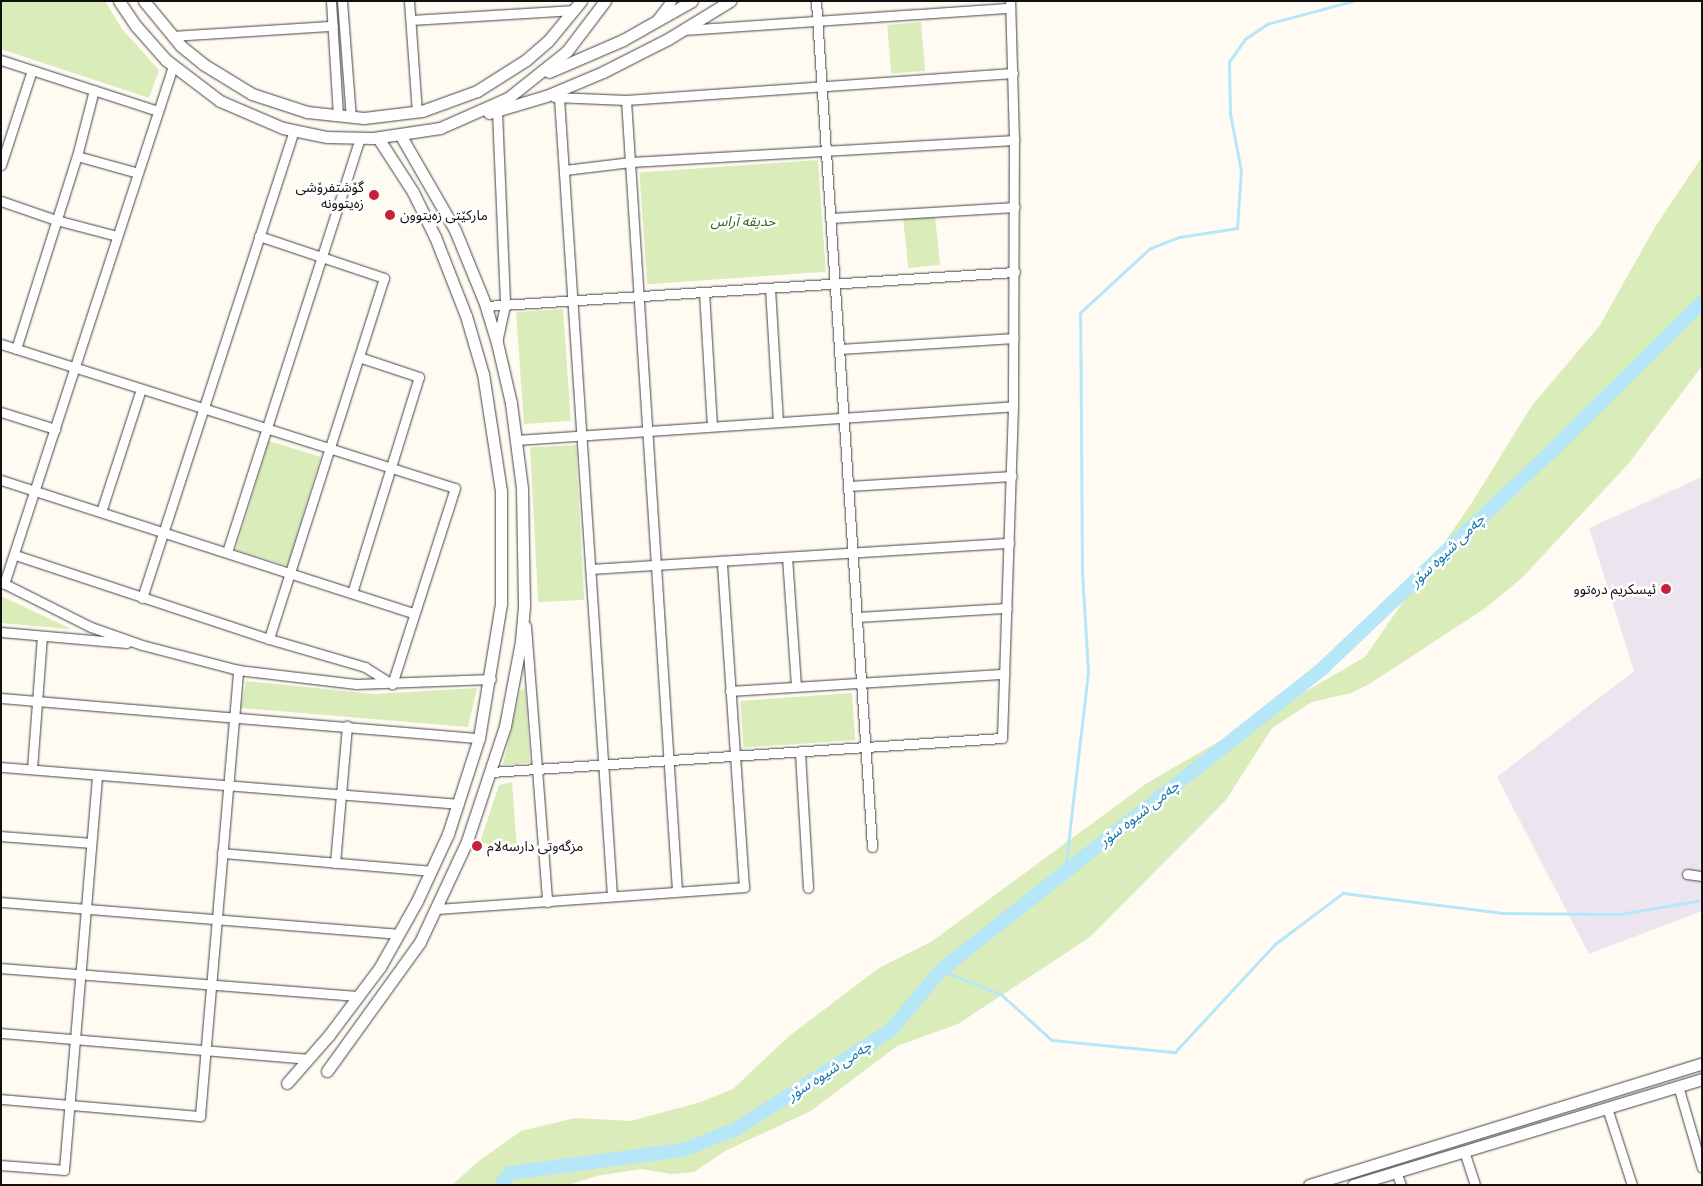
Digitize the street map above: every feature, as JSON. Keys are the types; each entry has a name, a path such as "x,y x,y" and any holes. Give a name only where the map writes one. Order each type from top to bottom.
{"street":[{"path":"119,1 150,44 173,66 227,104 294,130 360,138 401,136 440,128 472,116 508,98 540,76 651,26 692,1"},
{"path":"144,1 172,36 203,64 252,94 307,112 350,117 417,112 450,103 503,77 548,41 578,6"},
{"path":"331,1 338,116"},
{"path":"342,1 350,117"},
{"path":"410,1 417,112"},
{"path":"540,76 584,32 605,1"},
{"path":"651,26 671,1"},
{"path":"472,116 497,112 546,96 625,61 684,30 730,1"},
{"path":"816,1 854,552 872,847"},
{"path":"491,772 669,762 1002,738 1014,406 1015,207 1010,5 818,22 684,30"},
{"path":"411,20 578,6"},
{"path":"172,36 332,26"},
{"path":"1,60 158,111"},
{"path":"173,66 36,492 15,555 3,583 91,627 142,645 238,670 356,684 491,679"},
{"path":"1,165 32,70"},
{"path":"546,96 626,100 1013,74"},
{"path":"540,76 546,96"},
{"path":"16,349 77,156 94,90"},
{"path":"559,98 574,300 612,896"},
{"path":"626,100 677,891"},
{"path":"497,112 505,305 497,343"},
{"path":"142,598 165,533 294,130"},
{"path":"401,136 455,230 486,306 504,370 517,440 522,498 524,605 547,902"},
{"path":"227,552 320,257 360,138"},
{"path":"287,1083 329,1035 359,996 399,934 448,834 479,738 491,679 501,603 503,527 498,463 483,374 466,316 434,237 413,192 378,138"},
{"path":"565,170 630,162 826,153 1014,140"},
{"path":"77,156 138,173"},
{"path":"1,202 56,220 117,236"},
{"path":"831,218 1015,207"},
{"path":"259,236 384,278 270,639"},
{"path":"486,306 1015,272"},
{"path":"770,288 778,421"},
{"path":"704,292 712,425"},
{"path":"840,349 1014,338"},
{"path":"1,344 330,447 454,488 392,684 365,667 270,639 15,555"},
{"path":"352,592 419,376 359,357"},
{"path":"483,374 504,370"},
{"path":"101,512 141,389"},
{"path":"517,440 712,425 1014,406"},
{"path":"1,412 55,429"},
{"path":"849,486 1012,476"},
{"path":"1,480 414,613"},
{"path":"591,569 1009,543"},
{"path":"787,557 796,687"},
{"path":"438,909 744,887 722,561"},
{"path":"327,1071 394,982 438,909 467,841 491,772 514,683 524,605"},
{"path":"858,617 1006,608"},
{"path":"1,632 142,645"},
{"path":"32,769 42,636"},
{"path":"1,1099 200,1116 238,670"},
{"path":"730,691 1004,674"},
{"path":"1,698 479,738"},
{"path":"335,863 347,726"},
{"path":"800,753 808,888"},
{"path":"1,767 459,804"},
{"path":"1,1165 64,1170 97,775"},
{"path":"448,834 467,841"},
{"path":"1,836 91,844"},
{"path":"222,853 431,871"},
{"path":"1687,874 1702,876"},
{"path":"1,902 399,934"},
{"path":"1,968 359,996"},
{"path":"1,1033 308,1059"},
{"path":"329,1035 346,1045"},
{"path":"1309,1185 1702,1063"},
{"path":"1353,1185 1702,1079"},
{"path":"1643,1081 1647,1095"},
{"path":"1678,1086 1702,1168"},
{"path":"1607,1108 1631,1185"},
{"path":"1464,1151 1475,1185"},
{"path":"1396,1172 1401,1185"}],"shaded area":[{"path":"1702,477 1702,911 1589,954 1497,777 1634,671 1589,528"}],"green space":[{"path":"1,1 105,1 122,29 159,70 149,98 1,49"},
{"path":"921,22 925,71 891,74 887,25"},
{"path":"1702,157 1702,366 1629,463 1522,578 1484,609 1371,683 1351,693 1312,702 1272,728 1226,800 1090,937 958,1024 897,1046 811,1111 725,1151 694,1172 671,1174 641,1169 596,1176 569,1185 452,1185 480,1160 521,1131 575,1118 631,1121 701,1102 733,1089 788,1037 879,968 931,942 1147,783 1365,657 1471,504 1531,407 1600,325 1655,227"},
{"name":"حديقه آراس","path":"818,160 826,272 647,284 639,172"},
{"path":"935,216 940,265 908,268 903,219"},
{"path":"563,309 571,421 524,424 516,312"},
{"path":"269,441 321,457 287,566 236,550"},
{"path":"576,445 584,600 538,602 530,447"},
{"path":"1,596 69,628 1,623"},
{"path":"246,681 374,694 477,688 468,727 241,708"},
{"path":"525,688 530,763 503,765 520,691"},
{"path":"852,693 855,740 744,748 740,701"},
{"path":"512,782 517,849 501,851 497,846 480,842 499,785"}],"waterway":[{"path":"1065,871 1088,671 1082,574 1080,313 1149,249 1179,237 1237,228 1241,171 1230,114 1229,62 1245,39 1267,24 1353,1"},
{"name":"چەمی شیوە سۆر","path":"501,1185 510,1173 683,1150 736,1129 890,1031 941,970 1324,667 1555,448 1702,302"},
{"path":"941,970 1002,995 1052,1040 1175,1052 1275,944 1343,893 1503,913 1620,914 1702,900"}],"place":[{"name":"گۆشتفرۆشی زەیتوونە","path":"374,195"},
{"name":"مارکێتی زەیتوون","path":"390,215"},
{"name":"ئیسکریم درەتوو","path":"1666,589"},
{"name":"مزگەوتی دارسەلام","path":"477,846"}]}
